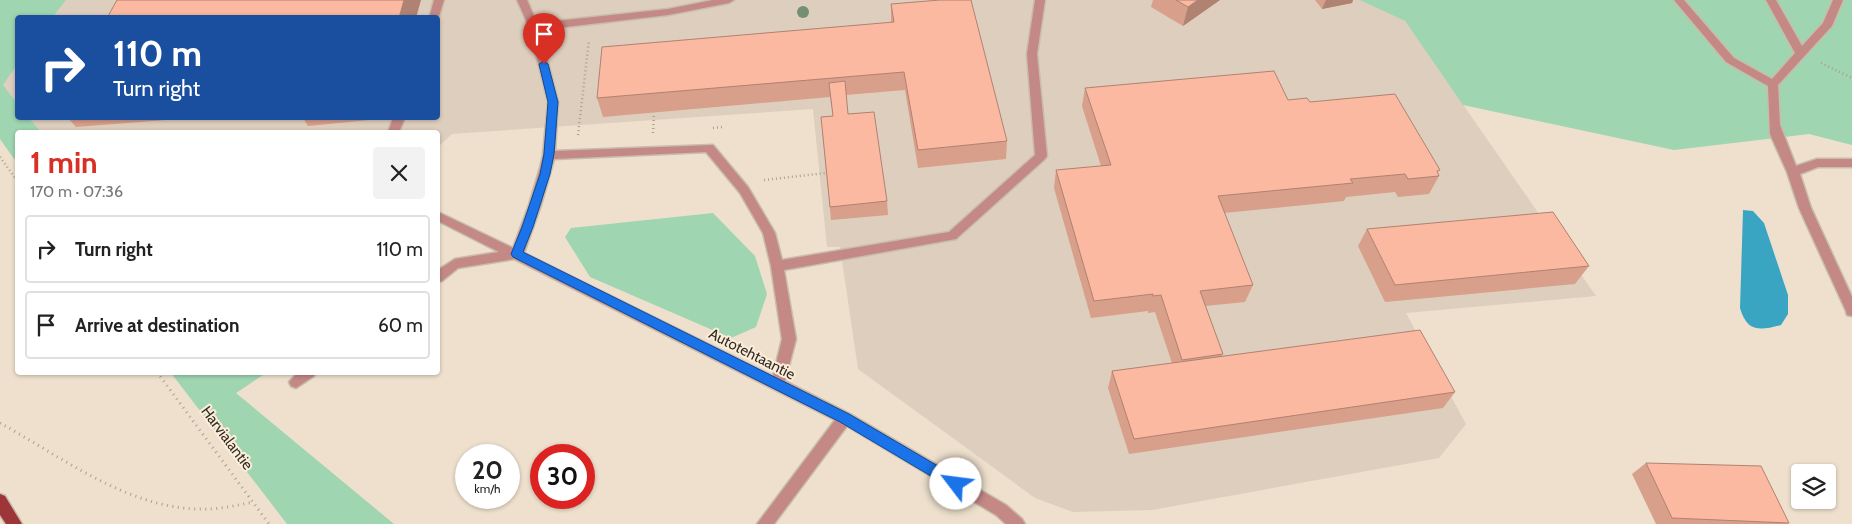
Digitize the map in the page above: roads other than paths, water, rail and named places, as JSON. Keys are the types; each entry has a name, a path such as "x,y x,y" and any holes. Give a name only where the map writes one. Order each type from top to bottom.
{"main road":[{"path":"0,501 14,524"}],"street":[{"path":"435,15 440,0"},
{"path":"440,275 455,264 517,254 545,174 549,154 553,102 534,27 522,0"},
{"path":"534,27 668,12 729,0"},
{"path":"777,266 952,236 1041,156 1032,54 1040,0"},
{"path":"1679,0 1730,60 1773,84"},
{"path":"1771,0 1801,54"},
{"path":"1838,0 1828,24 1773,84 1776,134 1793,172 1804,208 1852,311"},
{"path":"549,154 709,148 738,184 769,233 777,266 789,339 777,385"},
{"path":"1793,172 1817,162 1852,163"},
{"name":"Autotehtaantie","path":"440,217 844,418 1002,510 1017,524"},
{"path":"296,382 305,375"},
{"path":"764,524 844,418"}],"water":[{"path":"1743,210 1753,211 1764,223 1788,295 1788,314 1781,325 1760,329 1750,326 1746,322 1740,308"}]}
